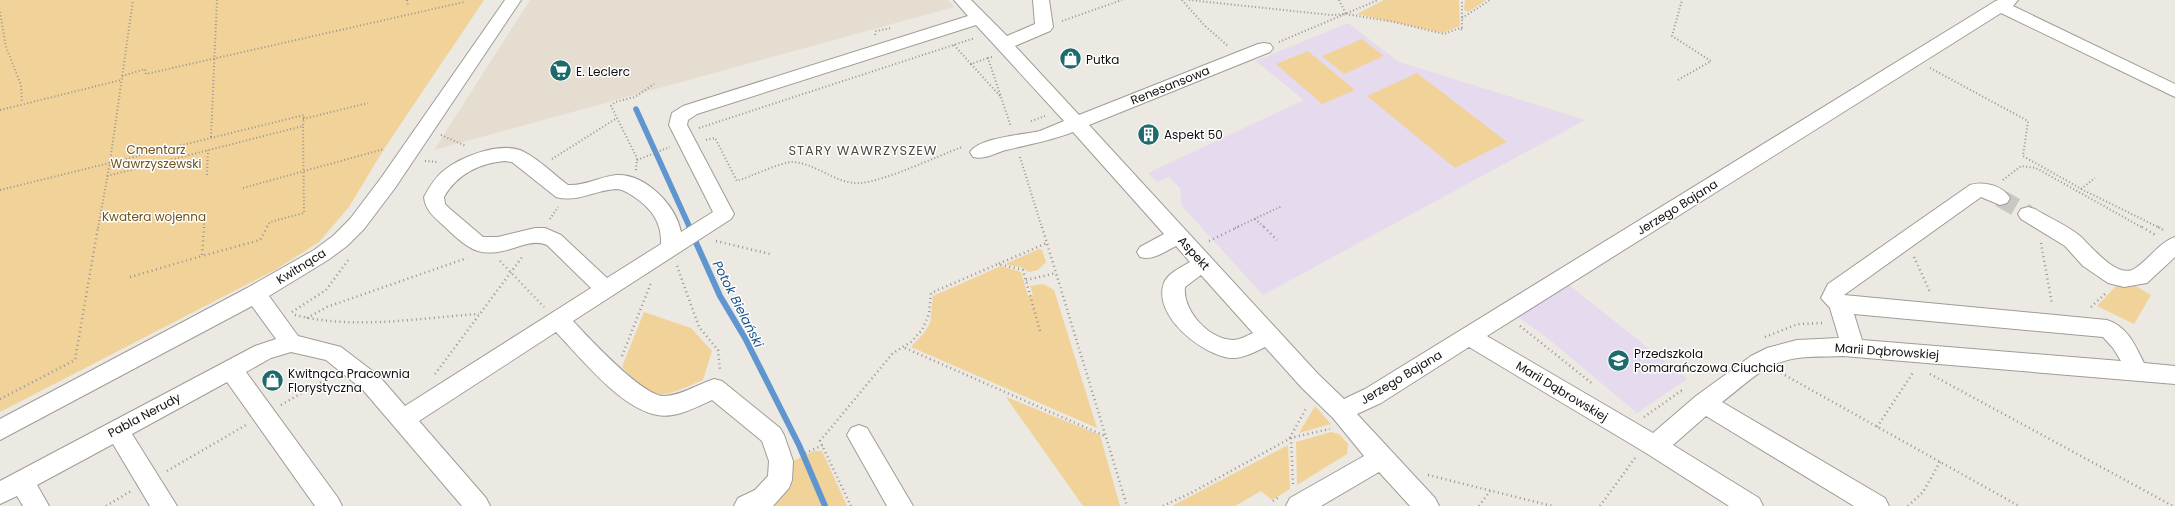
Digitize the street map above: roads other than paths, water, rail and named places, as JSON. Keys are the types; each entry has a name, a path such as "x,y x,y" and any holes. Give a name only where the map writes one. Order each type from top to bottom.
{"street":[{"name":"Kwitnąca","path":"0,430 255,294 321,255 357,224 388,183 513,0"},
{"name":"Aspekt","path":"962,0 979,18 999,50 1069,116 1310,381 1337,419 1355,430 1426,506"},
{"path":"999,50 1044,28 1041,0"},
{"path":"2005,3 2175,92"},
{"name":"Jerzego Bajana","path":"1337,419 1468,336 2005,3"},
{"path":"403,419 672,248 711,233 724,214 678,125 679,117 683,114 690,110 979,18"},
{"name":"Renesansowa","path":"974,148 1012,132 1045,136 1069,116 1264,48"},
{"path":"606,290 554,240 538,235 527,236 489,248 471,239 437,208 434,197 437,190 450,175 464,166 490,156 508,154 517,156 560,190 567,193 617,182 628,184 652,198 662,210 672,236 672,248"},
{"path":"1996,195 1986,190 1976,190 1842,285 1836,290 1832,298 1840,304 2107,329 2114,332 2137,371"},
{"path":"2028,214 2072,241 2090,262 2119,278 2133,279 2139,277 2167,238"},
{"path":"1147,252 1178,236"},
{"path":"1204,264 1188,273 1174,284 1173,297 1179,311 1200,335 1215,346 1230,349 1241,348 1268,335"},
{"path":"255,294 291,343 333,353 371,383 477,506"},
{"path":"1840,304 1853,347"},
{"path":"558,320 637,396 656,406 684,402 714,388 772,435 781,462 780,480 764,498 747,506"},
{"name":"Marii Dąbrowskiej","path":"1468,336 1651,443 1759,362 1775,354 1797,349 1853,347 2175,375"},
{"name":"Pabla Nerudy","path":"0,493 263,352 291,343"},
{"path":"231,369 329,506"},
{"path":"1704,403 1876,506"},
{"path":"117,430 164,506"},
{"path":"859,435 900,506"},
{"path":"1651,443 1750,506"},
{"path":"1299,496 1381,458"},
{"path":"22,481 36,506"}],"waterway":[{"name":"Potok Bielański","path":"636,109 690,228"},
{"name":"Potok Bielański","path":"689,227 720,296 745,338 799,445 825,506"}],"tunnel":[{"path":"2000,198 2028,214"}],"place":[{"name":"Putka","path":"1070,59"},
{"name":"E. Leclerc","path":"560,71"},
{"name":"Aspekt 50","path":"1149,134"},
{"name":"Przedszkola Pomarańczowa Ciuchcia","path":"1618,360"},
{"name":"Kwitnąca Pracownia Florystyczna","path":"272,380"}],"district":[{"name":"STARY WAWRZYSZEW","path":"863,150"}],"park label":[{"name":"Cmentarz Wawrzyszewski","path":"156,156"},
{"name":"Kwatera wojenna","path":"154,216"}]}
